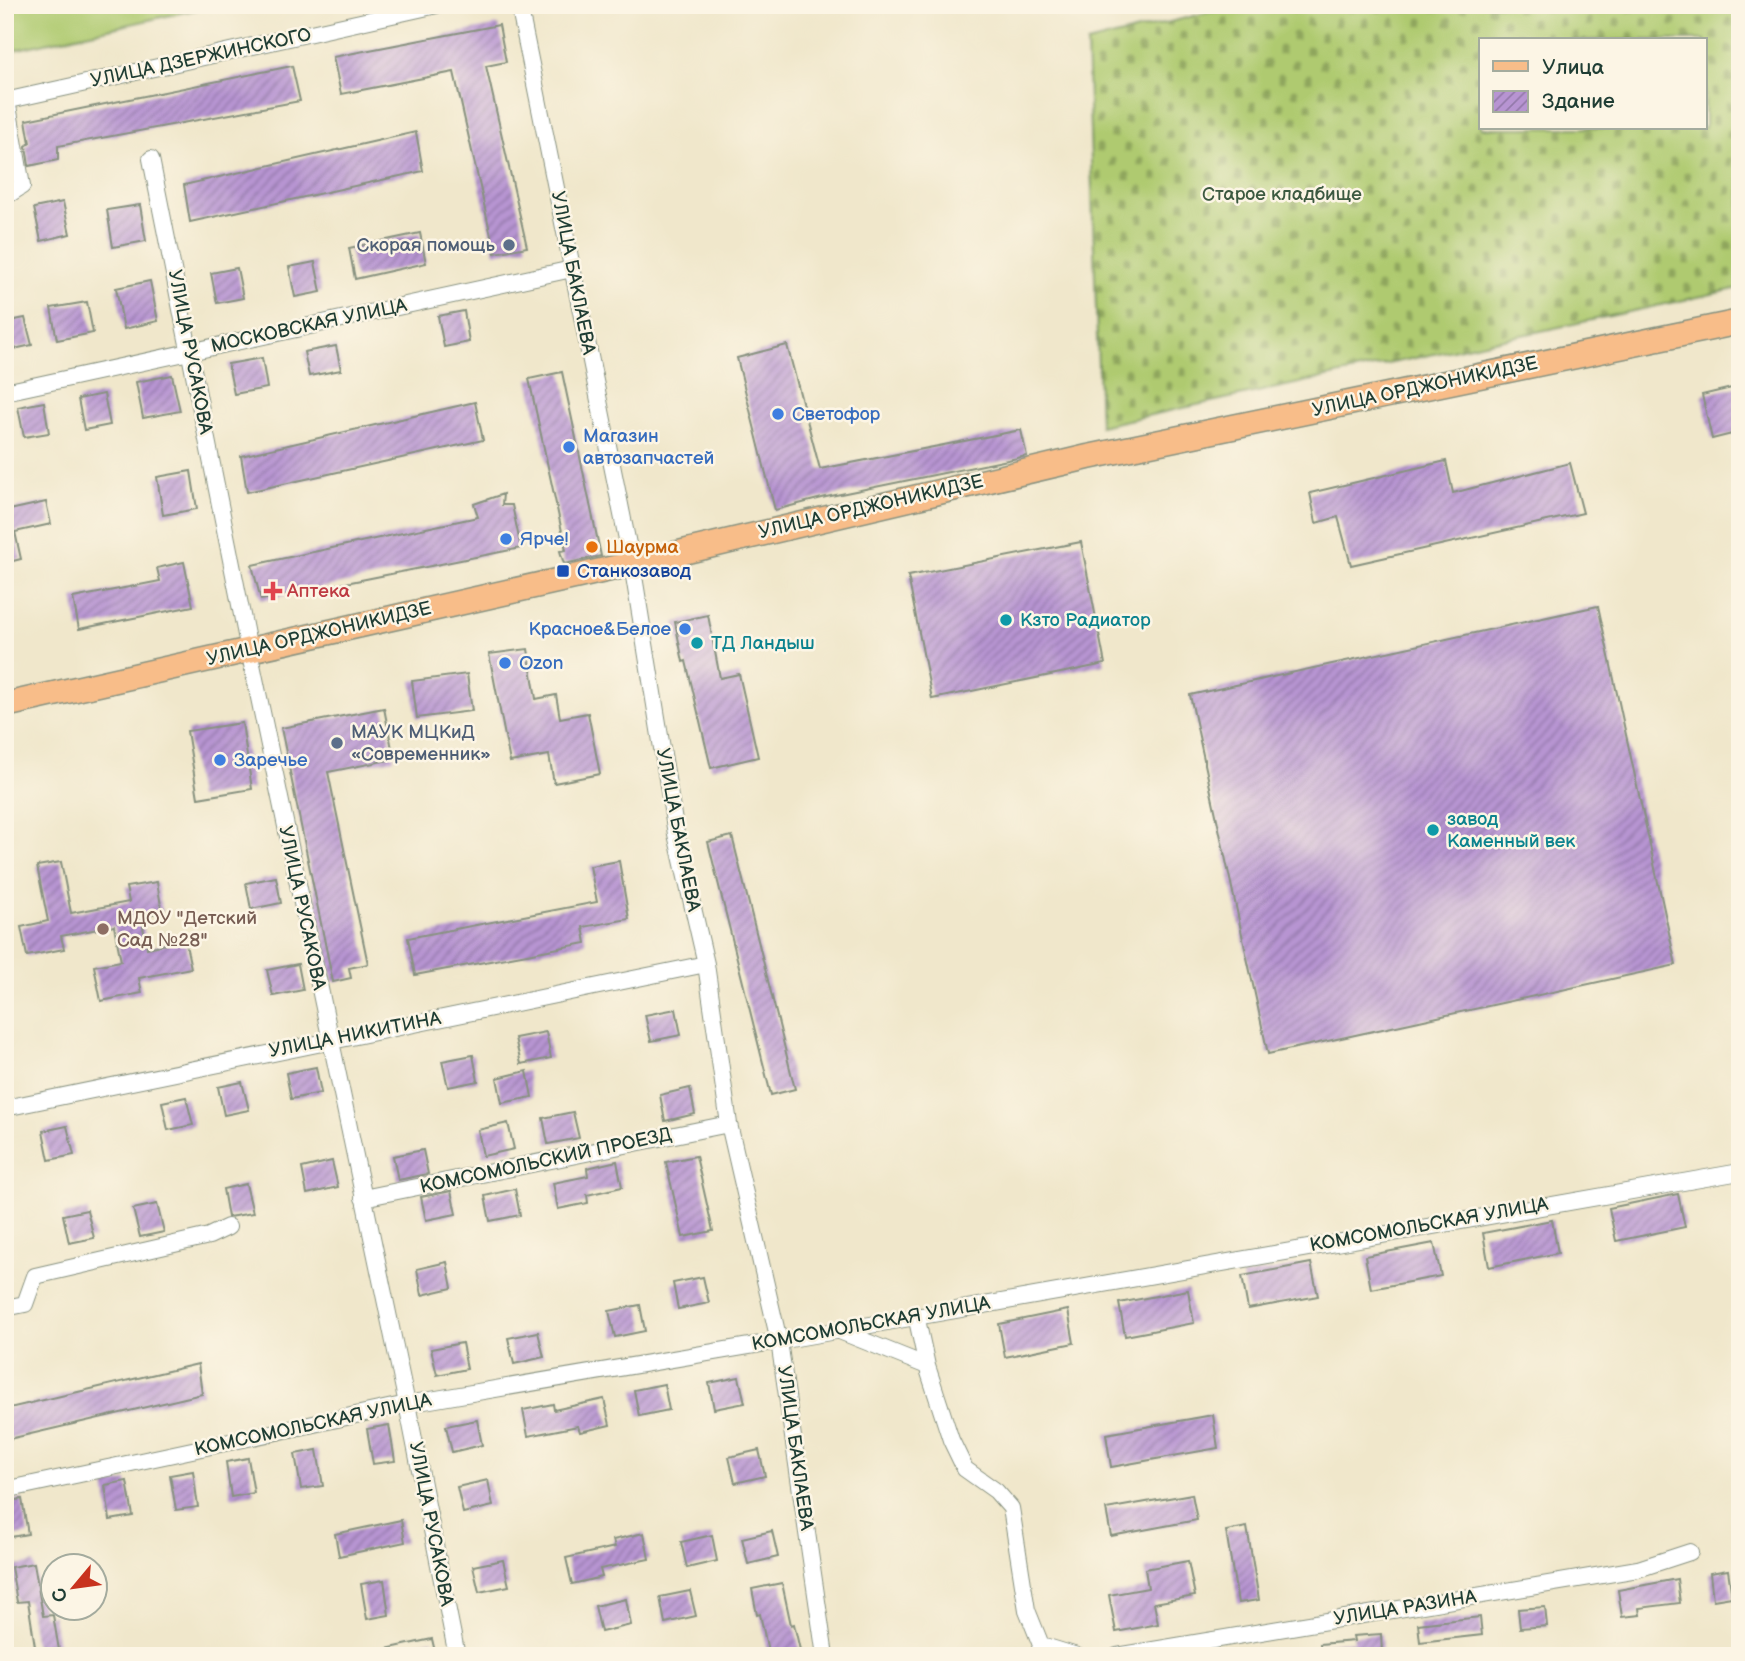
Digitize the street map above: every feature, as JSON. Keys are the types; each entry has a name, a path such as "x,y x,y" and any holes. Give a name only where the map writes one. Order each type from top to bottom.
{"main road":[{"name":"УЛИЦА ОРДЖОНИКИДЗЕ","path":"5,705 632,564 1088,457 1740,322"}],"street":[{"name":"УЛИЦА ДЗЕРЖИНСКОГО","path":"6,100 437,5"},
{"name":"УЛИЦА БАКЛАЕВА","path":"519,5 632,564 676,834 706,964 729,1124 779,1341 825,1656"},
{"path":"5,197 22,186 6,100"},
{"name":"УЛИЦА РУСАКОВА","path":"151,159 248,650 407,1404 457,1656"},
{"name":"МОСКОВСКАЯ УЛИЦА","path":"5,391 572,269"},
{"name":"УЛИЦА НИКИТИНА","path":"5,1108 706,964"},
{"name":"КОМСОМОЛЬСКИЙ ПРОЕЗД","path":"363,1198 729,1124"},
{"name":"КОМСОМОЛЬСКАЯ УЛИЦА","path":"5,1490 407,1404 1740,1172"},
{"path":"5,1308 25,1304 35,1276 209,1236 228,1227"},
{"path":"916,1315 926,1366 951,1440 965,1469 996,1491 1011,1508 1027,1609 1039,1650 1077,1656"},
{"path":"837,1330 926,1366"},
{"name":"УЛИЦА РАЗИНА","path":"1117,1656 1638,1569 1690,1552"}],"green space":[{"path":"5,5 216,5 5,52"},
{"name":"Старое кладбище","path":"1237,5 1740,5 1740,288 1100,426 1087,43"}],"building":[{"path":"499,25 506,62 486,66 527,247 495,253 454,72 341,94 333,57"},
{"path":"292,66 300,101 58,146 58,160 29,166 26,146 30,143 26,120"},
{"path":"416,132 423,171 190,222 184,185"},
{"path":"63,202 70,234 41,241 34,208"},
{"path":"140,205 146,241 113,247 107,210"},
{"path":"420,233 426,263 355,279 349,248"},
{"path":"315,262 321,292 295,297 289,267"},
{"path":"237,268 243,298 217,303 211,273"},
{"path":"150,281 158,321 124,329 116,288"},
{"path":"87,302 93,333 57,340 51,308"},
{"path":"464,311 469,342 444,347 438,316"},
{"path":"25,318 32,345 5,351 5,322"},
{"path":"787,345 820,469 1021,430 1027,456 775,510 737,358"},
{"path":"336,346 341,370 309,376 304,352"},
{"path":"262,358 267,388 234,394 228,364"},
{"path":"562,372 601,556 564,564 560,551 566,550 529,379"},
{"path":"172,375 180,411 143,418 136,382"},
{"path":"1740,386 1740,432 1712,439 1702,395"},
{"path":"104,394 110,425 84,430 78,399"},
{"path":"44,402 49,433 24,437 18,407"},
{"path":"475,402 483,440 247,492 241,456"},
{"path":"1446,461 1453,493 1570,463 1583,513 1351,565 1338,517 1316,523 1310,493"},
{"path":"191,471 197,509 163,515 157,477"},
{"path":"503,494 502,505 512,505 521,548 261,600 252,565 478,517 474,504"},
{"path":"46,502 51,524 15,532 21,559 5,563 5,511"},
{"name":"Кзто Радиатор","path":"1081,542 1105,664 932,699 908,576"},
{"path":"184,562 193,606 79,629 73,598 160,581 157,568"},
{"name":"завод Каменный век","path":"1598,606 1676,965 1268,1054 1190,695"},
{"path":"708,615 720,678 739,674 758,757 711,768 675,622"},
{"path":"528,649 536,699 556,695 560,718 588,713 600,774 554,783 549,755 510,762 489,654"},
{"path":"467,674 472,711 417,718 412,681"},
{"path":"384,708 394,759 328,772 368,964 349,968 351,978 333,982 281,728"},
{"name":"Заречье","path":"242,723 252,789 198,798 187,731"},
{"path":"732,836 795,1089 771,1095 708,842"},
{"path":"619,861 629,919 583,927 586,943 415,975 408,938 597,902 590,866"},
{"path":"61,862 71,913 129,902 126,887 157,882 162,912 141,916 147,948 185,940 191,968 139,978 142,993 101,1001 94,966 121,961 114,926 61,936 64,949 27,956 21,927 48,921 37,866"},
{"path":"276,877 281,903 251,909 246,883"},
{"path":"298,964 303,990 273,996 267,970"},
{"path":"676,1009 681,1035 651,1041 645,1015"},
{"path":"546,1032 551,1058 521,1064 515,1038"},
{"path":"473,1055 478,1081 448,1087 442,1061"},
{"path":"316,1067 321,1093 291,1099 286,1073"},
{"path":"527,1071 532,1097 502,1103 497,1078"},
{"path":"242,1082 249,1110 224,1115 218,1087"},
{"path":"690,1088 695,1114 665,1121 660,1095"},
{"path":"186,1097 193,1125 168,1130 162,1102"},
{"path":"573,1112 579,1138 548,1144 543,1118"},
{"path":"508,1123 514,1149 483,1156 478,1130"},
{"path":"67,1126 74,1155 49,1160 43,1131"},
{"path":"423,1150 428,1174 398,1180 393,1156"},
{"path":"696,1156 713,1231 683,1237 666,1162"},
{"path":"332,1161 338,1187 307,1194 302,1168"},
{"path":"617,1161 622,1187 587,1195 588,1203 558,1209 553,1183 588,1176 587,1168"},
{"path":"246,1184 253,1213 228,1217 223,1189"},
{"path":"515,1189 520,1215 490,1221 485,1196"},
{"path":"451,1191 456,1214 426,1220 421,1197"},
{"path":"1678,1194 1685,1227 1616,1241 1609,1208"},
{"path":"157,1204 164,1232 140,1237 133,1209"},
{"path":"87,1210 94,1238 69,1243 63,1215"},
{"path":"1552,1220 1558,1253 1489,1267 1483,1233"},
{"path":"1434,1243 1441,1276 1371,1289 1365,1256"},
{"path":"447,1262 452,1288 422,1295 417,1269"},
{"path":"1311,1263 1318,1296 1248,1309 1242,1276"},
{"path":"703,1277 709,1303 678,1309 673,1283"},
{"path":"1188,1290 1194,1323 1125,1336 1119,1303"},
{"path":"640,1305 645,1331 615,1337 609,1311"},
{"path":"1068,1310 1074,1343 1005,1357 999,1324"},
{"path":"538,1332 544,1357 514,1364 508,1338"},
{"path":"462,1343 467,1369 437,1375 431,1349"},
{"path":"198,1364 202,1394 5,1440 5,1409"},
{"path":"739,1377 745,1403 714,1409 709,1383"},
{"path":"664,1384 669,1410 639,1416 634,1390"},
{"path":"604,1399 610,1425 580,1432 578,1426 528,1436 523,1410 553,1404 554,1410"},
{"path":"1213,1415 1218,1448 1111,1467 1106,1434"},
{"path":"477,1420 482,1445 452,1452 446,1426"},
{"path":"389,1425 395,1461 373,1464 367,1429"},
{"path":"317,1450 323,1486 301,1489 295,1454"},
{"path":"759,1450 765,1476 735,1483 729,1457"},
{"path":"248,1458 254,1493 231,1497 226,1462"},
{"path":"193,1471 198,1507 176,1510 170,1475"},
{"path":"488,1480 493,1506 463,1513 457,1487"},
{"path":"127,1481 133,1516 110,1520 105,1485"},
{"path":"1192,1494 1197,1520 1111,1536 1106,1509"},
{"path":"22,1499 28,1534 5,1538 5,1502"},
{"path":"401,1520 405,1542 339,1556 335,1534"},
{"path":"1247,1527 1259,1600 1238,1603 1226,1531"},
{"path":"772,1531 778,1557 748,1564 742,1538"},
{"path":"644,1533 649,1559 600,1569 602,1577 572,1584 566,1558 615,1547 613,1540"},
{"path":"712,1535 717,1561 687,1568 681,1542"},
{"path":"503,1560 509,1586 479,1592 473,1566"},
{"path":"1188,1561 1195,1596 1154,1603 1158,1624 1116,1632 1109,1595 1148,1588 1145,1569"},
{"path":"34,1563 38,1587 38,1622 54,1622 59,1650 36,1653 28,1601 17,1602 11,1567"},
{"path":"1728,1570 1732,1597 1713,1600 1710,1573"},
{"path":"1677,1579 1680,1603 1639,1608 1640,1615 1622,1617 1618,1590"},
{"path":"384,1580 389,1615 367,1619 361,1584"},
{"path":"782,1583 791,1625 794,1624 800,1650 769,1656 752,1589"},
{"path":"690,1591 696,1616 665,1623 660,1597"},
{"path":"626,1599 631,1625 601,1632 595,1606"},
{"path":"1545,1607 1547,1626 1520,1628 1518,1609"},
{"path":"1480,1617 1482,1635 1420,1642 1418,1624"},
{"path":"1381,1634 1382,1653 1321,1656 1320,1644 1354,1641 1353,1636"},
{"path":"432,1639 436,1656 381,1656 381,1650"}],"place":[{"name":"Скорая помощь","path":"509,245"},
{"name":"Светофор","path":"778,414"},
{"name":"Магазин автозапчастей","path":"569,447"},
{"name":"Ярче!","path":"506,539"},
{"name":"Шаурма","path":"592,547"},
{"name":"Станкозавод","path":"563,571"},
{"name":"Аптека","path":"273,591"},
{"name":"Кзто Радиатор","path":"1006,620"},
{"name":"Красное&Белое","path":"685,629"},
{"name":"ТД Ландыш","path":"697,643"},
{"name":"Ozon","path":"505,663"},
{"name":"МАУК МЦКиД «Современник»","path":"337,743"},
{"name":"Заречье","path":"220,760"},
{"name":"завод Каменный век","path":"1433,830"},
{"name":"МДОУ \"Детский Сад №28\"","path":"103,929"}]}
